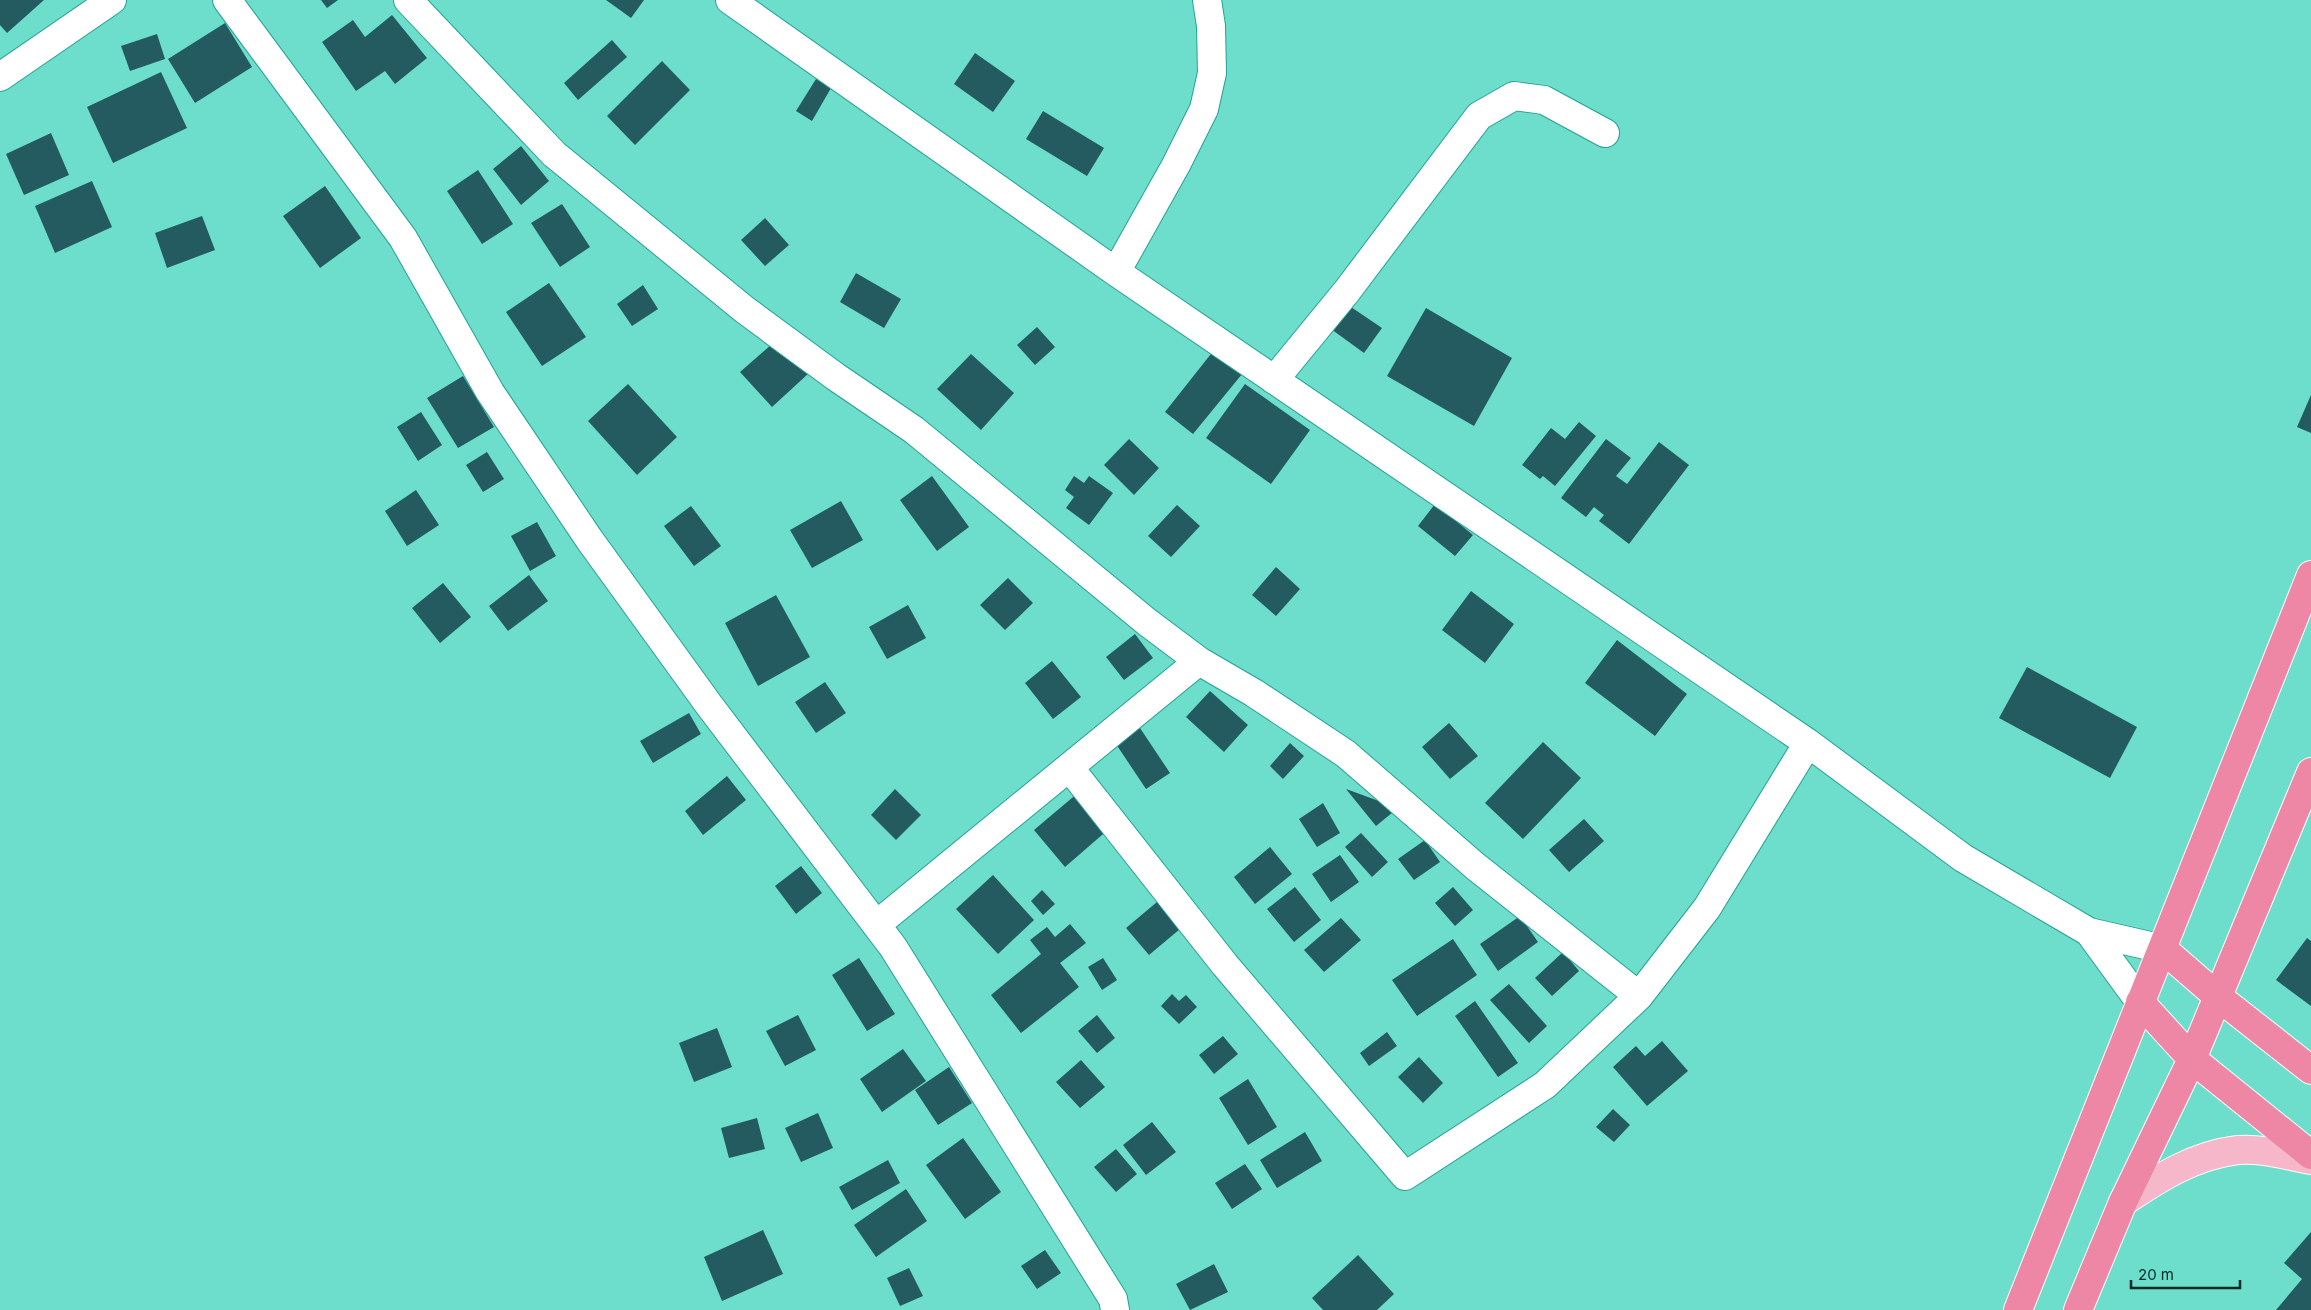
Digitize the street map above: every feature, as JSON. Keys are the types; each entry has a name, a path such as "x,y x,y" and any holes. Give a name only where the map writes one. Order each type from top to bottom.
{"highway":[{"path":"2018,1310 2311,575"},
{"path":"2078,1310 2123,1202 2192,1059 2311,772"},
{"path":"2163,949 2217,996 2311,1070"},
{"path":"2140,1002 2192,1059 2311,1155"}],"main road":[{"path":"2123,1202 2164,1175 2198,1159 2239,1150 2268,1152 2311,1160"}],"street":[{"path":"0,77 112,0"},
{"path":"227,0 403,238 490,392 589,539 709,705 893,947 1113,1298 1115,1310"},
{"path":"408,0 554,154 745,310 836,377 914,430 1147,622 1199,661 1254,692 1346,754 1475,866 1639,996"},
{"path":"730,0 1116,272 1808,743 1963,858 2089,932 2163,949"},
{"path":"1116,272 1176,165 1204,109 1212,73 1211,26 1207,0"},
{"path":"1274,380 1347,291 1479,116 1514,96 1544,100 1606,133"},
{"path":"876,924 1199,661"},
{"path":"1070,767 1225,965 1405,1176 1545,1085 1639,996 1707,908 1808,743"},
{"path":"2089,932 2140,1002"}],"building":[{"path":"0,0 44,0 7,33 0,25"},
{"path":"321,0 338,0 327,8"},
{"path":"606,0 644,0 631,18"},
{"path":"392,15 427,58 395,84 385,71 356,91 322,42 353,20 365,37"},
{"path":"225,23 252,67 195,103 168,59"},
{"path":"157,34 165,59 130,71 121,46"},
{"path":"612,40 627,57 578,100 564,83"},
{"path":"975,53 1015,81 993,112 954,84"},
{"path":"662,61 690,90 635,145 607,116"},
{"path":"161,72 187,128 113,163 87,107"},
{"path":"816,79 831,88 812,121 796,111"},
{"path":"1043,111 1104,148 1087,176 1026,139"},
{"path":"51,133 69,175 24,195 6,154"},
{"path":"521,146 549,181 521,205 493,169"},
{"path":"478,170 513,224 482,244 447,191"},
{"path":"92,181 112,227 55,253 35,206"},
{"path":"325,186 361,238 320,268 283,216"},
{"path":"562,204 590,247 560,267 531,223"},
{"path":"202,216 215,250 167,268 155,233"},
{"path":"765,218 789,245 765,266 741,240"},
{"path":"856,273 901,299 884,328 840,302"},
{"path":"549,283 586,337 542,366 506,312"},
{"path":"643,285 658,309 632,326 617,304"},
{"path":"1348,305 1382,328 1364,353 1331,329"},
{"path":"1426,308 1512,358 1474,426 1387,376"},
{"path":"1037,327 1055,347 1035,365 1017,345"},
{"path":"779,338 809,373 772,407 740,372"},
{"path":"1218,345 1247,368 1193,434 1165,412"},
{"path":"971,354 1014,393 981,430 937,389"},
{"path":"463,376 494,427 458,448 427,398"},
{"path":"628,384 677,437 637,475 588,421"},
{"path":"1245,384 1310,430 1271,484 1206,438"},
{"path":"2311,395 2311,433 2297,427"},
{"path":"421,412 442,445 418,461 397,427"},
{"path":"1579,422 1596,436 1555,486 1543,476 1540,479 1522,465 1551,428 1565,439"},
{"path":"1129,439 1159,468 1134,495 1104,465"},
{"path":"1606,439 1631,458 1616,476 1627,484 1659,442 1689,465 1629,544 1599,521 1604,515 1594,507 1586,517 1561,498"},
{"path":"487,452 504,479 483,492 466,465"},
{"path":"932,476 969,527 937,551 900,500"},
{"path":"1074,476 1084,483 1089,476 1113,493 1089,525 1066,508 1074,497 1065,490"},
{"path":"416,490 439,525 407,546 385,511"},
{"path":"841,501 863,540 812,568 790,530"},
{"path":"1435,504 1473,535 1455,556 1418,526"},
{"path":"1177,505 1200,526 1171,557 1148,536"},
{"path":"691,506 721,546 694,566 664,526"},
{"path":"537,522 556,556 530,571 511,536"},
{"path":"1276,567 1300,589 1276,616 1252,595"},
{"path":"529,575 548,601 508,631 489,606"},
{"path":"1008,578 1033,603 1005,630 980,605"},
{"path":"443,583 471,617 440,643 412,608"},
{"path":"1471,591 1514,624 1485,663 1442,630"},
{"path":"776,595 810,657 758,686 725,623"},
{"path":"908,605 926,638 887,659 869,627"},
{"path":"1135,634 1153,658 1124,680 1106,657"},
{"path":"1617,640 1687,694 1655,736 1585,683"},
{"path":"1052,661 1081,697 1053,719 1025,683"},
{"path":"2027,667 2137,727 2110,778 1999,718"},
{"path":"825,682 846,713 816,733 795,702"},
{"path":"1210,691 1248,725 1224,752 1186,717"},
{"path":"689,713 701,734 653,763 640,741"},
{"path":"1449,723 1478,756 1450,779 1422,747"},
{"path":"1140,728 1170,773 1146,789 1116,744"},
{"path":"1543,742 1581,778 1523,839 1485,803"},
{"path":"1290,743 1304,756 1283,779 1270,766"},
{"path":"727,776 746,800 703,835 685,811"},
{"path":"895,789 921,815 896,840 871,815"},
{"path":"1346,789 1398,808 1376,826"},
{"path":"1079,792 1110,828 1065,867 1034,830"},
{"path":"1323,803 1340,833 1317,847 1299,819"},
{"path":"1584,819 1604,841 1569,872 1549,850"},
{"path":"1361,833 1388,862 1372,877 1345,847"},
{"path":"1425,840 1440,862 1414,880 1398,859"},
{"path":"1270,847 1292,874 1255,904 1234,877"},
{"path":"1340,855 1359,882 1331,902 1312,874"},
{"path":"801,866 822,893 796,914 775,886"},
{"path":"993,875 1034,920 998,954 956,909"},
{"path":"1295,887 1321,920 1294,942 1267,909"},
{"path":"1453,887 1473,910 1455,926 1435,903"},
{"path":"1042,890 1055,904 1043,915 1031,901"},
{"path":"1157,902 1180,929 1149,955 1126,928"},
{"path":"1520,916 1538,942 1498,971 1480,944"},
{"path":"1341,918 1361,940 1324,972 1304,950"},
{"path":"1070,924 1086,943 1060,963 1079,987 1021,1033 991,995 1041,954 1030,940 1047,927 1055,937"},
{"path":"2307,938 2311,941 2311,1006 2276,980"},
{"path":"1453,939 1477,975 1417,1016 1392,980"},
{"path":"1563,952 1579,971 1552,996 1535,978"},
{"path":"859,958 895,1014 867,1031 832,975"},
{"path":"1103,958 1117,980 1102,990 1088,967"},
{"path":"1509,984 1547,1026 1529,1043 1490,1000"},
{"path":"1172,994 1179,1001 1186,995 1197,1007 1179,1024 1161,1006"},
{"path":"1475,1001 1518,1063 1498,1077 1455,1016"},
{"path":"798,1015 816,1050 785,1066 766,1031"},
{"path":"1097,1015 1115,1038 1097,1053 1078,1031"},
{"path":"717,1028 732,1067 694,1082 679,1043"},
{"path":"1387,1032 1397,1046 1369,1066 1360,1053"},
{"path":"1223,1036 1238,1054 1214,1074 1199,1055"},
{"path":"1662,1041 1688,1071 1647,1106 1613,1067 1636,1046 1645,1056"},
{"path":"903,1049 926,1081 882,1112 860,1079"},
{"path":"1419,1057 1443,1083 1423,1103 1398,1077"},
{"path":"1081,1060 1105,1087 1080,1108 1056,1082"},
{"path":"949,1067 972,1103 938,1125 915,1090"},
{"path":"1248,1079 1277,1127 1248,1145 1219,1098"},
{"path":"1613,1109 1630,1125 1614,1142 1596,1127"},
{"path":"818,1113 833,1148 801,1162 785,1128"},
{"path":"757,1118 765,1149 729,1158 721,1128"},
{"path":"1152,1122 1176,1152 1146,1175 1123,1145"},
{"path":"1305,1132 1322,1161 1277,1188 1260,1160"},
{"path":"963,1138 1001,1192 965,1219 926,1165"},
{"path":"1116,1149 1137,1174 1116,1192 1094,1167"},
{"path":"888,1160 900,1183 852,1210 839,1187"},
{"path":"1245,1164 1262,1189 1232,1209 1215,1183"},
{"path":"906,1189 927,1221 876,1257 854,1225"},
{"path":"763,1230 783,1274 722,1301 704,1257"},
{"path":"2311,1232 2311,1310 2276,1310 2302,1279 2284,1263"},
{"path":"1045,1250 1061,1273 1037,1289 1021,1266"},
{"path":"1358,1255 1394,1294 1377,1310 1323,1310 1312,1298"},
{"path":"1214,1264 1228,1292 1190,1310 1176,1284"},
{"path":"909,1268 923,1296 900,1306 887,1278"}]}
